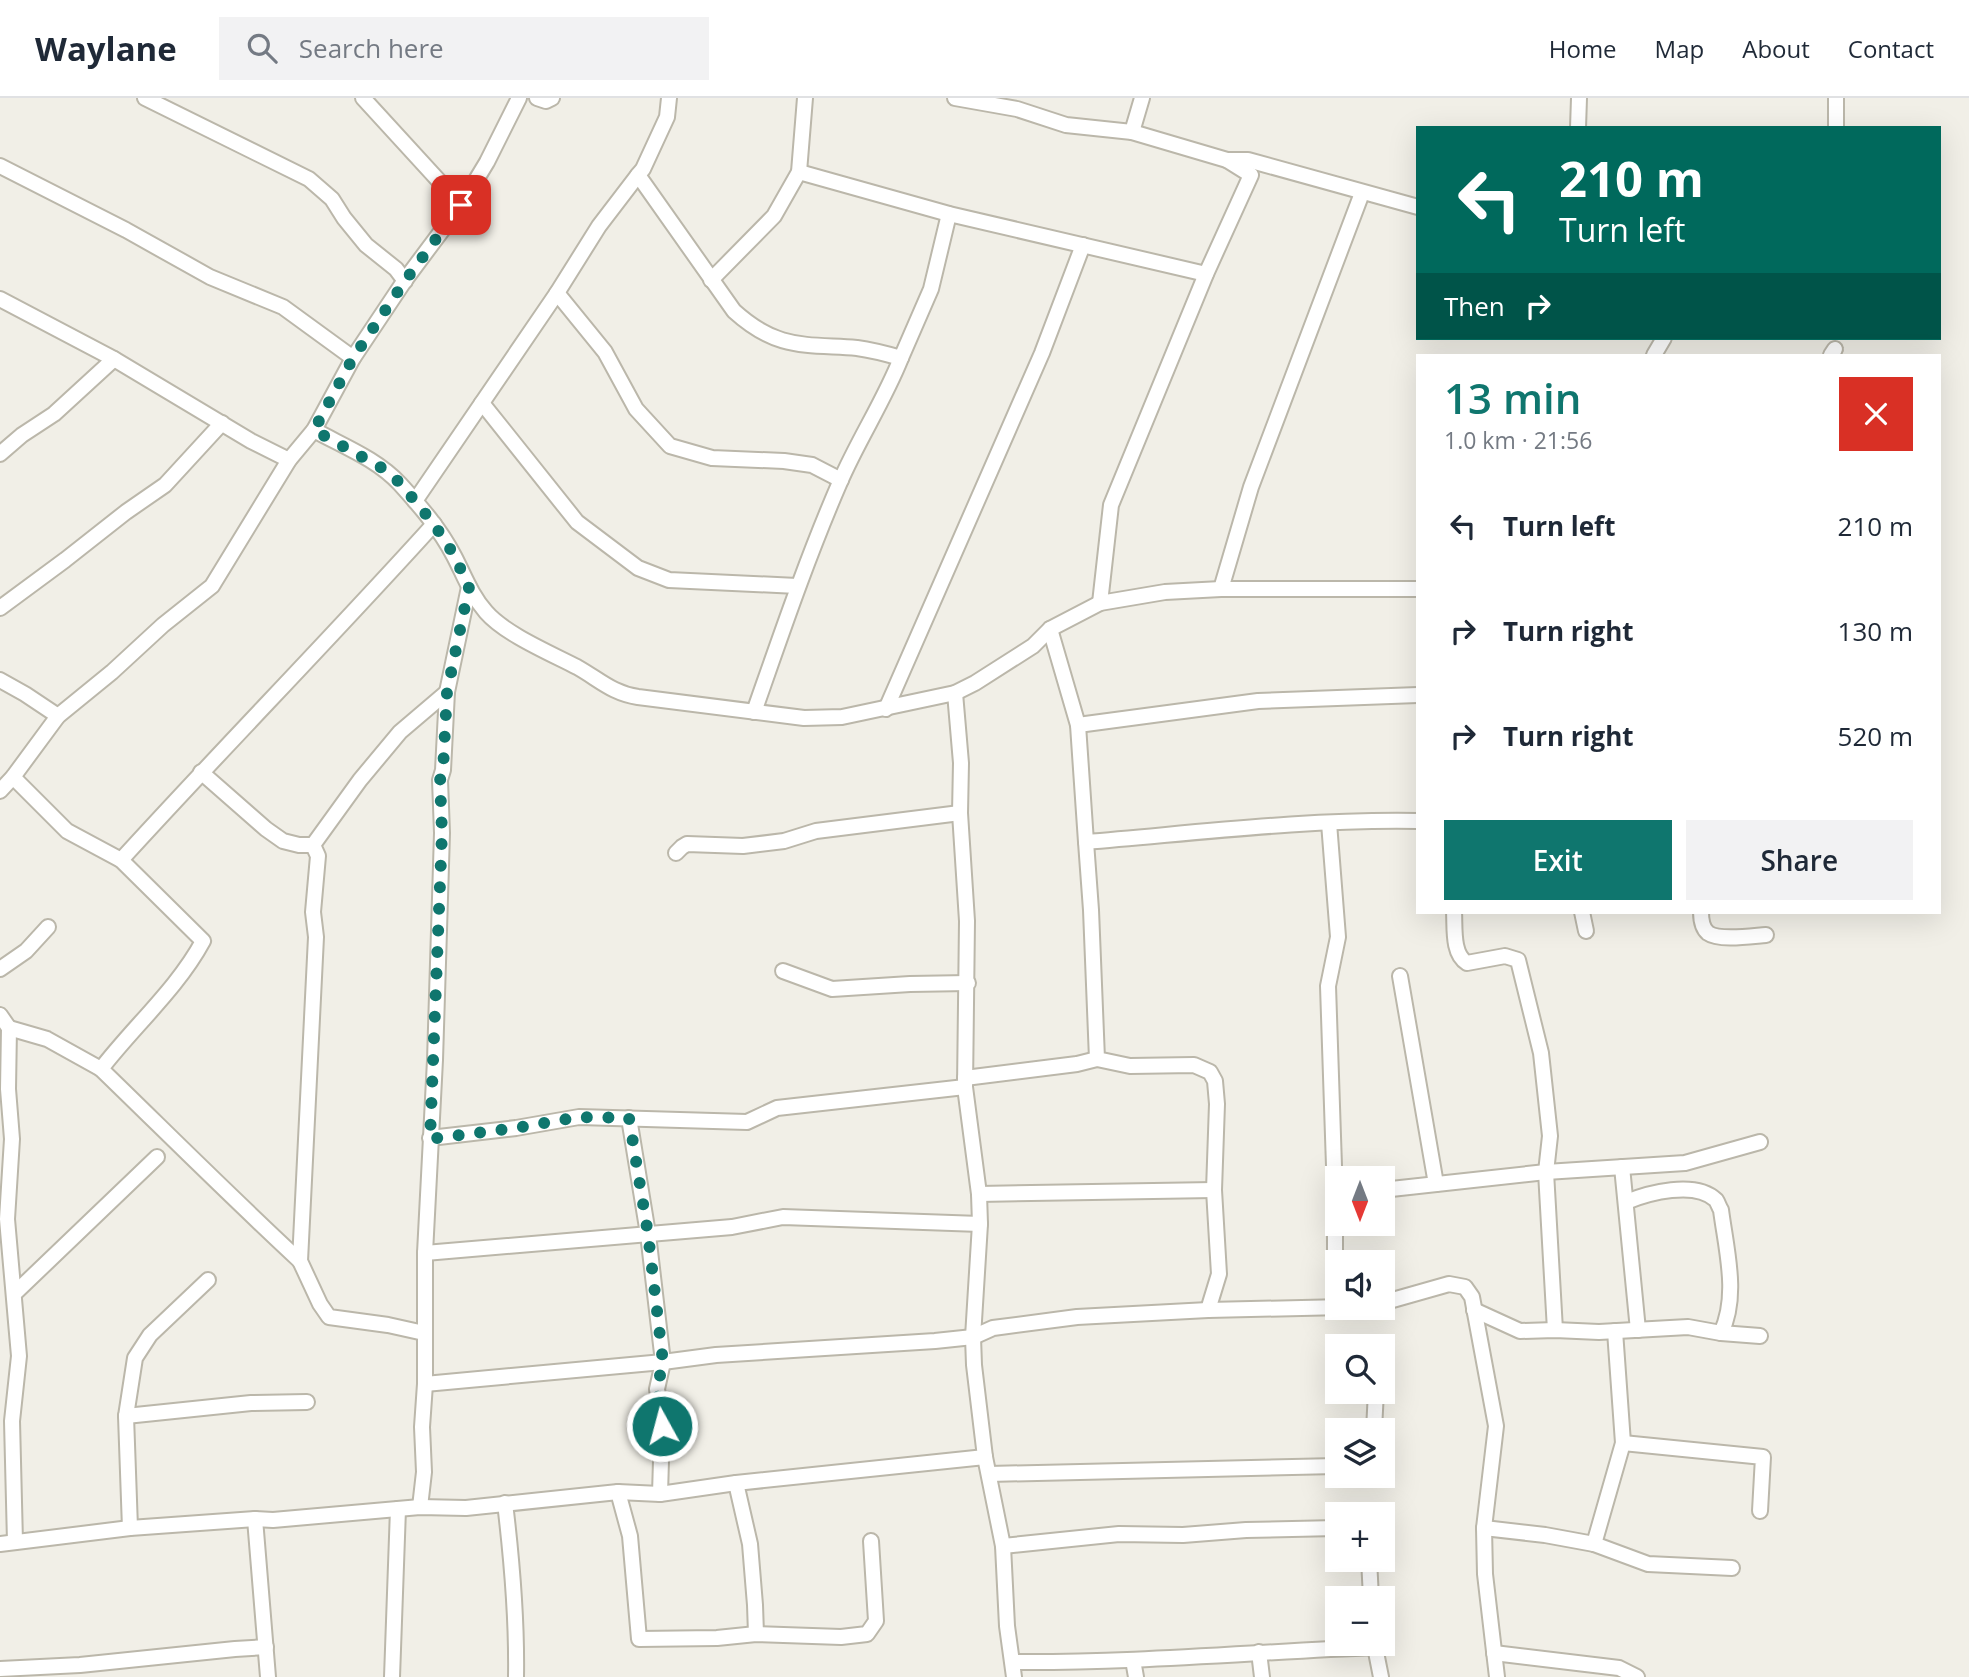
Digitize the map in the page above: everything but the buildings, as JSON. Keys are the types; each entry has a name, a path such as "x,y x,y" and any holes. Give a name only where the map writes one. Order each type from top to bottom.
{"street":[{"path":"145,98 309,179 332,199 366,245 396,269 405,281"},
{"path":"363,98 461,205"},
{"path":"0,791 58,716 212,586 289,460 314,430 353,358 461,205 520,98"},
{"path":"537,98 546,101 552,98"},
{"path":"415,501 557,293 599,226 643,169 667,117 669,98"},
{"path":"711,280 774,216 799,172 805,98"},
{"path":"955,98 1018,104 1066,125 1132,132 1227,160 1248,160 1416,206"},
{"path":"1132,132 1142,98"},
{"path":"1578,126 1579,98"},
{"path":"1836,98 1836,126"},
{"path":"1100,603 1111,505 1206,274 1251,176 1227,160"},
{"path":"0,166 126,230 210,277 283,307 353,358"},
{"path":"799,172 949,214 1206,274"},
{"path":"638,175 711,280 734,311 746,321 781,341 798,345 860,349 901,358"},
{"path":"1221,589 1251,488 1362,193"},
{"path":"754,712 797,586 841,480 891,383 931,289 949,214"},
{"path":"886,709 1042,353 1083,245"},
{"path":"557,293 605,352 636,409 670,446 712,458 812,465 841,480"},
{"path":"1,301 114,359 289,460"},
{"path":"0,454 22,435 54,414 114,359"},
{"path":"482,403 577,522 638,568 669,580 797,586"},
{"path":"0,608 165,485 222,423"},
{"path":"314,430 382,468 399,482 434,524 487,614 517,635 620,694 804,718 842,717 955,692 975,683 1033,646 1050,629 1100,603 1165,592 1221,589 1416,589"},
{"path":"121,860 434,524"},
{"path":"420,1507 424,1472 422,1427 425,1384 425,1253 442,833 440,780 443,770 447,692 469,587"},
{"path":"1050,629 1078,725 1091,910 1097,1059"},
{"path":"0,680 58,716"},
{"path":"313,845 360,780 400,732 447,692"},
{"path":"955,692 961,763 960,813 968,983 965,1082 979,1194 980,1224 973,1337 974,1365 985,1457 1003,1546 1007,1626 1013,1670 1325,1648"},
{"path":"1078,725 1258,701 1416,695"},
{"path":"201,772 282,841 313,845"},
{"path":"13,777 67,831 121,860 203,941 177,981 101,1069"},
{"path":"677,853 687,844 743,846 784,841 816,831 960,813"},
{"path":"1086,842 1370,820 1416,821"},
{"path":"1329,824 1338,937 1328,986 1335,1166"},
{"path":"300,1261 316,937 313,912 318,856 313,845"},
{"path":"1454,914 1460,958 1467,963 1506,956 1518,960 1541,1053 1550,1136 1546,1172 1555,1330"},
{"path":"1582,914 1586,931"},
{"path":"1701,914 1707,932 1715,936 1766,935"},
{"path":"0,969 26,951 48,927"},
{"path":"783,971 832,989 968,983"},
{"path":"1400,976 1436,1184"},
{"path":"0,1015 9,1028 8,1089 12,1139 7,1219 19,1356 12,1421 7,1543 130,1528 273,1520 420,1507 466,1508 618,1492 660,1494 736,1483 985,1457"},
{"path":"9,1028 47,1039 101,1069 300,1261 329,1317 424,1333"},
{"path":"430,1139 579,1117 747,1122 777,1108 965,1082 1097,1059 1130,1066 1194,1065 1210,1072 1215,1081 1217,1104 1214,1190 1219,1274 1208,1310"},
{"path":"629,1118 648,1234 663,1362 657,1389 662,1426 660,1494"},
{"path":"1395,1189 1546,1172 1685,1163 1760,1142"},
{"path":"14,1294 157,1157"},
{"path":"1622,1167 1638,1330"},
{"path":"1626,1202 1676,1189 1699,1191 1716,1200 1721,1210 1731,1293 1721,1333"},
{"path":"979,1194 1214,1190"},
{"path":"425,1253 732,1227 783,1217 980,1224"},
{"path":"130,1528 126,1416 135,1358 150,1335 208,1280"},
{"path":"1395,1299 1449,1284 1465,1287 1472,1297 1496,1426 1484,1528 1485,1574 1497,1677"},
{"path":"425,1384 716,1355 973,1337 993,1328 1077,1317 1208,1310 1325,1308"},
{"path":"1474,1310 1520,1331 1615,1331 1688,1327 1760,1336"},
{"path":"1594,1544 1623,1443 1615,1331"},
{"path":"126,1416 251,1403 307,1402"},
{"path":"1623,1443 1763,1457 1760,1511"},
{"path":"989,1474 1325,1466"},
{"path":"736,1483 750,1544 756,1634"},
{"path":"618,1492 630,1536 639,1639 717,1638 756,1634 841,1637 867,1634 876,1621 871,1541"},
{"path":"505,1503 513,1573 516,1677"},
{"path":"392,1677 398,1509"},
{"path":"255,1519 268,1677"},
{"path":"1003,1546 1119,1534 1183,1535 1325,1528"},
{"path":"1484,1528 1594,1544 1648,1564 1732,1568"},
{"path":"0,1669 80,1665 267,1647"},
{"path":"1259,1652 1262,1677"},
{"path":"1494,1653 1619,1668 1637,1677"},
{"path":"1377,1656 1381,1677"},
{"path":"1133,1660 1136,1677"}],"route":[{"path":"461,205 353,358 314,430 382,468 399,482 434,524 454,555 469,587 447,692 443,770 440,780 442,833 430,1139 579,1117 629,1118 648,1234 663,1362 657,1389 662,1426"}]}
